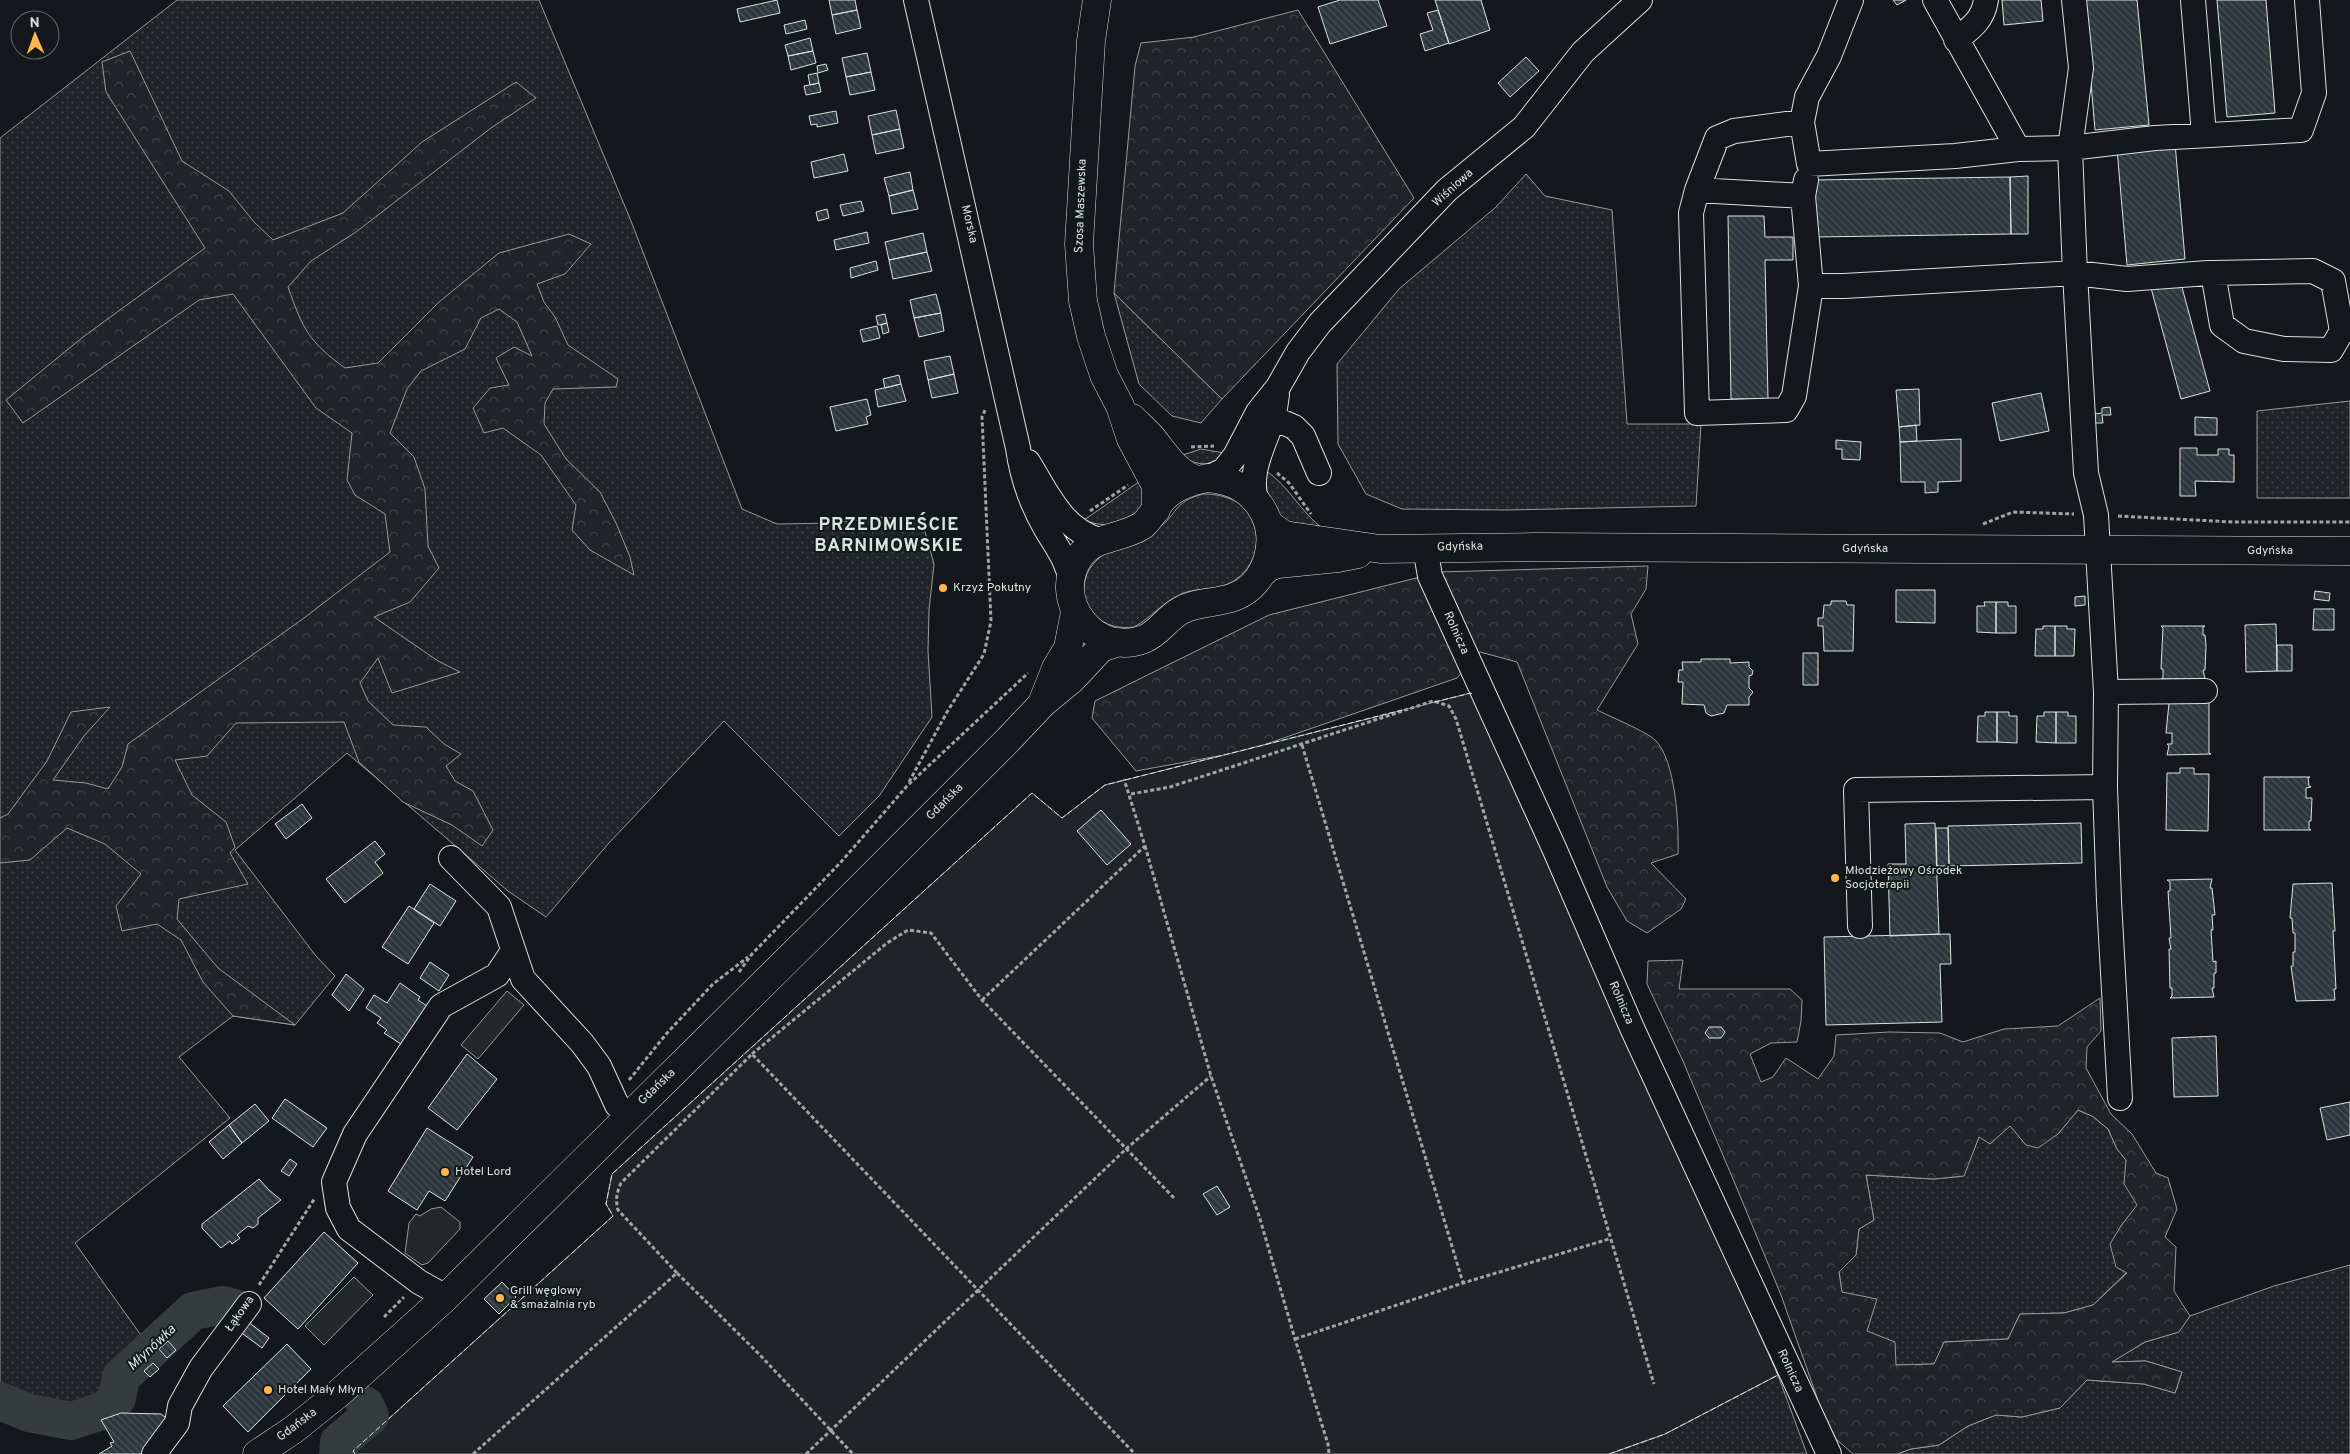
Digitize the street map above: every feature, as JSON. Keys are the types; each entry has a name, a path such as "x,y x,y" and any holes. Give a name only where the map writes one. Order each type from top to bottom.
{"main road":[{"name":"Szosa Maszewska","path":"1097,0 1091,41 1083,148 1078,244 1079,271 1085,317 1104,375 1120,406 1151,436 1159,465 1156,510"},
{"name":"Szosa Maszewska","path":"1159,465 1202,479"},
{"path":"1202,479 1233,483 1256,499 1270,525 1269,553 1260,574 1242,593 1224,600 1193,605 1172,616 1153,635 1136,642 1119,642 1102,638 1085,627 1075,612 1070,592 1071,582 1079,557 1085,550 1100,540 1134,530 1144,524 1169,494 1185,484 1202,479"},
{"name":"Gdyńska","path":"1270,525 1284,535 1380,549 2350,551"},
{"name":"Gdyńska","path":"1260,574 1278,564 1338,558 1380,549"},
{"name":"Gdańska","path":"1042,703 1056,668 1071,641 1075,612"},
{"name":"Gdańska","path":"266,1452 354,1380 446,1297 628,1115 844,904 1008,740 1042,703 1072,679 1101,648 1119,642"}],"street":[{"name":"Morska","path":"916,0 1018,448 1024,484 1046,530 1066,562 1071,582"},
{"name":"Wiśniowa","path":"1202,479 1248,457 1278,387 1298,352 1320,323 1447,190 1524,127 1583,52 1640,0"},
{"path":"1802,122 1734,131 1717,138 1697,190 1691,213 1697,412 1786,410 1794,396 1811,286 1803,196 1809,164 1802,122 1807,97 1829,56 1851,0"},
{"path":"1934,0 2018,149"},
{"path":"1956,40 1978,22 1985,10 1986,0"},
{"path":"2074,0 2081,68 2070,148 2075,273 2086,473 2096,515 2106,692 2105,787 2108,901 2120,1098"},
{"path":"2193,0 2204,135"},
{"path":"1809,164 1955,156 2018,149 2070,148 2155,138 2301,130 2314,93 2307,0"},
{"path":"1697,190 1803,196"},
{"path":"1811,286 1844,286 2075,273 2127,279 2213,273 2314,271 2333,281 2342,331 2332,350 2284,349 2244,341 2222,325 2213,273"},
{"path":"1266,415 1294,427 1303,436 1319,472"},
{"name":"Morska","path":"1018,448 1054,504 1071,524 1086,536 1100,540"},
{"name":"Wiśniowa","path":"1248,457 1254,479 1253,490 1256,499"},
{"name":"Rolnicza","path":"1425,548 1430,576 1554,848 1648,1064 1829,1454"},
{"path":"2106,692 2205,691"},
{"path":"1860,926 1856,790 2105,787"},
{"path":"452,858 499,907 523,979 588,1051 599,1066 617,1105 628,1115"},
{"path":"446,1297 419,1282 349,1230 338,1208 334,1182 355,1134 441,1006 497,975 513,951"},
{"name":"Łąkowa","path":"154,1454 177,1423 180,1406 201,1368 249,1304"}],"path":[{"path":"907,786 947,712 984,654 991,621 982,416 986,407"},
{"path":"1071,524 1185,449 1204,445 1224,447 1248,457 1289,483 1315,517"},
{"path":"752,954 842,862 907,786 1035,666"},
{"path":"1131,794 1170,787 1432,701 1449,706 1456,719 1654,1384"},
{"path":"1302,745 1463,1283"},
{"path":"1124,779 1131,794 1211,1076 1260,1219 1328,1444 1329,1454"},
{"path":"982,1000 1145,846"},
{"path":"853,1454 760,1356 676,1273 618,1210 616,1202 617,1192 621,1183 752,1054 887,943 908,930 931,933 982,1000 1175,1199"},
{"path":"752,1054 1135,1454"},
{"path":"806,1454 1126,1149 1211,1076"},
{"name":"Łąkowa","path":"249,1304 292,1230 327,1181 334,1182"},
{"path":"1295,1339 1463,1283 1609,1238"},
{"path":"473,1454 676,1273"}],"green space":[{"path":"177,0 539,0 631,221 742,509 777,524 835,523 883,517 922,521 934,564 929,610 928,651 932,717 879,796 839,836 724,721 608,844 546,917 508,891 347,753 235,850 316,956 335,976 295,1025 233,1016 179,1057 230,1118 75,1243 143,1338 109,1373 105,1393 70,1408 0,1386 0,138"},
{"path":"1298,10 1414,198 1222,399 1114,293 1135,66 1141,43 1194,37"},
{"path":"130,51 182,161 229,191 254,222 273,240 343,213 422,142 516,82 536,98 491,128 356,232 311,261 288,287 298,314 308,333 323,350 345,368 378,363 439,302 499,253 569,234 591,244 565,274 537,284 544,302 555,317 568,345 618,379 616,387 553,389 545,403 544,424 566,459 600,492 616,523 630,557 634,575 590,550 572,530 576,505 541,455 503,428 484,433 473,408 490,388 509,385 496,358 514,347 532,356 517,322 499,309 481,318 465,349 421,371 407,389 390,433 414,457 425,489 428,546 439,568 410,602 374,617 438,661 460,672 392,693 378,658 360,683 368,701 393,725 426,727 444,744 461,754 446,766 455,781 473,791 493,830 482,846 452,825 403,802 359,762 344,722 236,723 207,756 175,760 192,795 226,822 235,847 230,853 248,884 179,899 177,919 218,968 295,1025 233,1016 203,982 181,940 157,924 122,931 116,906 141,874 105,844 67,828 30,860 0,863 0,818 8,814 47,761 71,712 110,707 84,736 53,780 86,783 108,789 122,767 128,744 304,618 390,552 385,514 355,495 347,480 352,433 316,408 233,294 199,300 23,423 6,400 83,337 205,248 106,92 102,62"},
{"path":"1526,174 1545,196 1612,210 1627,424 1701,424 1696,506 1507,510 1402,509 1366,494 1338,444 1337,364 1399,289 1496,207"},
{"path":"1114,293 1222,399 1201,423 1172,416 1139,384"},
{"path":"2350,401 2350,498 2257,498 2257,411"},
{"path":"1201,449 1230,454 1205,464 1200,464 1180,456"},
{"path":"1265,470 1281,483 1307,514 1322,528 1292,529 1271,503 1265,480"},
{"path":"1146,477 1147,498 1138,514 1130,519 1112,524 1092,523 1084,520"},
{"path":"1203,494 1217,495 1236,502 1242,506 1251,518 1255,528 1256,549 1248,568 1241,576 1222,586 1191,591 1175,597 1134,627 1123,628 1113,626 1099,619 1090,609 1084,595 1087,574 1093,564 1112,550 1158,528 1180,505 1193,497"},
{"path":"1648,566 1646,589 1631,614 1638,644 1597,710 1655,740 1668,762 1672,777 1677,811 1678,854 1651,863 1686,899 1681,909 1647,933 1627,921 1607,887 1517,662 1480,652 1457,678 1246,751 1136,771 1092,718 1095,701 1269,615 1440,572"},
{"path":"1471,693 1778,1375 1665,1434 1609,1454 355,1454 353,1451 613,1216 606,1204 612,1174 1032,793 1062,818 1105,785"},
{"path":"1683,960 1679,989 1790,989 1802,1000 1797,1042 1771,1043 1750,1054 1761,1082 1773,1077 1786,1058 1818,1079 1834,1056 1836,1035 1889,1032 1940,1033 1963,1042 2004,1029 2058,1026 2100,998 2101,1031 2087,1047 2086,1068 2111,1114 2132,1134 2156,1173 2168,1178 2177,1209 2165,1237 2176,1247 2174,1291 2190,1316 2179,1332 2145,1342 2112,1362 2146,1361 2182,1372 2175,1393 2144,1384 2087,1380 2060,1408 2022,1417 1996,1415 1968,1426 1939,1445 1911,1449 1897,1454 1853,1454 1836,1439 1819,1403 1781,1295 1682,1059 1647,984 1648,961","holes":["2078,1110 2092,1116 2108,1129 2117,1149 2126,1160 2124,1184 2137,1205 2110,1244 2116,1267 2127,1273 2093,1305 2064,1313 2020,1314 2008,1339 1944,1342 1934,1364 1896,1365 1895,1342 1867,1331 1877,1299 1842,1292 1839,1272 1856,1255 1859,1229 1874,1220 1866,1175 1934,1179 1964,1176 1979,1137 1990,1144 2010,1126 2026,1145 2038,1148 2058,1134"]},
{"path":"2078,1110 2092,1116 2108,1129 2117,1149 2126,1160 2125,1184 2138,1205 2121,1226 2111,1244 2127,1272 2093,1305 2064,1313 2020,1314 2008,1339 1944,1342 1935,1364 1896,1365 1867,1331 1842,1293 1839,1272 1856,1255 1859,1229 1874,1220 1866,1175 1934,1179 1963,1176 1979,1137 2010,1125 2026,1145 2058,1134"},
{"path":"2350,1265 2350,1454 1897,1454 1911,1449 1939,1445 1968,1426 1996,1415 2022,1417 2060,1408 2087,1380 2144,1384 2175,1393 2182,1372 2146,1361 2111,1362 2145,1342 2178,1332 2190,1316 2274,1286"},
{"path":"1778,1375 1807,1454 1609,1454 1665,1434"}],"shaded area":[{"path":"507,991 524,1005 478,1059 461,1045"},
{"path":"441,1207 460,1222 460,1229 428,1263 422,1265 405,1253 409,1223 416,1214 420,1216 431,1209"},
{"path":"354,1277 373,1295 324,1345 305,1326"}],"building":[{"path":"777,0 780,13 740,22 737,9"},
{"path":"829,0 855,0 857,10 832,15"},
{"path":"1340,0 1378,0 1387,26 1330,44 1318,7"},
{"path":"1435,0 1481,0 1490,30 1449,44"},
{"path":"1893,0 1906,0 1897,5"},
{"path":"2002,0 2041,0 2043,21 2004,25"},
{"path":"2084,0 2137,0 2149,125 2095,130"},
{"path":"2217,0 2266,0 2275,113 2227,117"},
{"path":"857,10 861,28 836,34 832,15"},
{"path":"1438,10 1449,43 1425,51 1420,34 1433,30 1427,13"},
{"path":"805,20 807,29 786,34 784,25"},
{"path":"810,38 813,51 788,56 785,45"},
{"path":"813,51 816,63 791,70 788,56"},
{"path":"867,53 871,72 846,77 842,58"},
{"path":"1526,57 1539,71 1510,97 1498,83"},
{"path":"826,64 828,70 818,73 817,66"},
{"path":"871,72 875,90 850,95 846,77"},
{"path":"817,73 819,83 810,85 808,75"},
{"path":"819,83 821,92 806,95 804,86"},
{"path":"896,110 900,129 872,135 868,116"},
{"path":"836,111 838,123 817,127 817,124 811,125 809,116"},
{"path":"900,129 904,148 876,154 872,135"},
{"path":"2175,143 2185,259 2127,265 2117,149"},
{"path":"844,154 848,171 814,178 811,162"},
{"path":"910,172 913,190 889,196 884,178"},
{"path":"2028,176 2028,234 2011,234 2010,177"},
{"path":"2010,177 2011,234 1815,237 1814,180"},
{"path":"913,190 918,209 892,214 889,196"},
{"path":"861,201 864,211 843,216 840,205"},
{"path":"827,209 829,218 818,221 816,212"},
{"path":"1728,216 1764,216 1765,237 1793,237 1793,260 1765,260 1768,399 1731,399"},
{"path":"867,232 869,243 836,250 834,240"},
{"path":"923,233 927,252 889,260 885,242"},
{"path":"927,252 932,271 893,279 889,260"},
{"path":"876,261 878,270 851,278 850,268"},
{"path":"2180,280 2210,391 2181,399 2151,288"},
{"path":"936,294 941,313 914,318 910,300"},
{"path":"941,313 944,331 919,337 914,318"},
{"path":"885,314 887,323 878,325 876,316"},
{"path":"887,323 889,332 883,334 881,325"},
{"path":"877,326 880,338 863,342 860,330"},
{"path":"950,356 954,374 928,380 924,361"},
{"path":"954,374 958,393 932,398 928,380"},
{"path":"899,375 901,384 885,388 883,379"},
{"path":"901,384 906,401 878,407 875,390"},
{"path":"1919,389 1920,425 1899,427 1896,390"},
{"path":"2041,393 2049,431 2000,441 1992,403"},
{"path":"867,399 871,415 866,417 868,424 836,431 830,407"},
{"path":"2110,407 2111,415 2102,415 2103,423 2095,423 2094,414 2102,413 2102,408"},
{"path":"2195,417 2217,418 2217,435 2195,435"},
{"path":"1916,425 1917,441 1900,442 1899,427"},
{"path":"1961,439 1961,481 1938,482 1938,492 1925,493 1925,482 1901,482 1900,442"},
{"path":"1836,440 1861,442 1860,460 1842,459 1842,449 1836,449"},
{"path":"2180,448 2197,448 2197,455 2218,455 2218,449 2229,449 2229,455 2234,455 2234,482 2195,481 2196,496 2180,496"},
{"path":"1896,590 1935,590 1935,623 1896,622"},
{"path":"2315,591 2330,593 2329,601 2314,599"},
{"path":"2085,596 2085,605 2075,606 2075,597"},
{"path":"1831,601 1846,601 1847,605 1854,605 1853,651 1824,651 1823,626 1818,626 1818,618 1823,618 1824,605 1831,605"},
{"path":"1984,602 1996,602 1996,633 1977,632 1977,606 1985,606"},
{"path":"1996,602 2008,602 2008,606 2016,606 2016,633 1996,633"},
{"path":"2314,609 2334,609 2334,630 2313,630"},
{"path":"2276,624 2277,671 2246,672 2245,625"},
{"path":"2043,626 2055,626 2055,656 2035,656 2036,629 2043,629"},
{"path":"2055,626 2067,626 2067,629 2075,629 2074,656 2055,656"},
{"path":"2161,626 2205,626 2203,627 2203,635 2205,635 2206,646 2205,670 2203,670 2205,679 2161,679 2163,678 2163,669 2161,669 2163,628"},
{"path":"2277,645 2292,645 2292,671 2277,671"},
{"path":"1803,653 1818,653 1818,685 1803,685"},
{"path":"1701,659 1730,659 1730,663 1749,662 1749,667 1753,671 1752,675 1749,676 1749,688 1753,692 1749,697 1749,705 1727,705 1724,713 1711,716 1706,713 1704,705 1682,704 1683,682 1678,682 1679,670 1683,670 1682,662 1701,662"},
{"path":"2210,701 2209,753 2211,754 2167,755 2169,746 2167,744 2172,744 2172,733 2166,733 2169,703"},
{"path":"1985,712 1997,712 1997,742 1977,742 1978,716 1985,716"},
{"path":"1997,712 2009,712 2009,716 2017,716 2017,743 1997,742"},
{"path":"2044,712 2056,712 2056,743 2036,742 2037,716 2044,716"},
{"path":"2056,712 2068,712 2068,716 2076,716 2076,743 2056,743"},
{"path":"2180,768 2194,768 2194,774 2209,774 2208,831 2166,830 2167,773 2180,773"},
{"path":"2264,777 2310,777 2308,778 2309,786 2311,787 2306,788 2306,798 2312,798 2311,821 2309,821 2309,829 2311,830 2264,830"},
{"path":"302,804 312,818 286,839 275,824"},
{"path":"1101,810 1131,844 1107,865 1077,831"},
{"path":"1935,823 1939,934 1890,936 1888,864 1906,864 1905,824"},
{"path":"2081,823 2082,863 1949,866 1948,826"},
{"path":"1936,828 1948,828 1949,866 1937,866"},
{"path":"375,841 385,854 375,862 383,873 345,903 326,879"},
{"path":"2212,879 2210,888 2212,888 2215,915 2212,915 2213,930 2211,930 2213,962 2216,961 2214,988 2212,988 2214,997 2170,998 2172,996 2172,988 2170,988 2169,949 2171,949 2169,938 2171,938 2168,891 2170,891 2170,882 2167,880"},
{"path":"2332,883 2335,931 2333,931 2335,1000 2296,1001 2291,966 2293,966 2293,952 2295,952 2295,933 2293,933 2292,918 2290,918 2293,884"},
{"path":"430,884 456,901 440,926 414,909"},
{"path":"409,906 434,923 408,964 382,947"},
{"path":"1950,934 1951,964 1940,964 1942,1022 1826,1025 1824,937"},
{"path":"430,962 449,975 439,991 420,978"},
{"path":"346,974 364,989 349,1011 332,995"},
{"path":"400,983 420,997 418,1000 430,1008 404,1046 384,1033 387,1030 377,1023 381,1018 366,1008 374,995 387,1003"},
{"path":"1709,1027 1721,1027 1725,1032 1721,1038 1709,1038 1705,1033"},
{"path":"2216,1036 2218,1096 2174,1097 2172,1038"},
{"path":"467,1054 497,1079 457,1130 428,1108"},
{"path":"285,1099 327,1128 313,1147 272,1118"},
{"path":"2350,1102 2350,1135 2327,1140 2320,1108"},
{"path":"255,1104 269,1121 242,1143 229,1125"},
{"path":"229,1125 242,1143 223,1159 209,1142"},
{"path":"427,1128 473,1157 445,1201 429,1191 417,1210 388,1191"},
{"path":"290,1159 297,1164 289,1176 281,1171"},
{"path":"259,1179 281,1200 258,1218 258,1224 253,1228 248,1226 237,1235 240,1238 232,1244 230,1241 221,1248 202,1228 202,1224"},
{"path":"1217,1186 1230,1207 1217,1215 1203,1194"},
{"path":"324,1232 358,1263 298,1329 264,1298"},
{"name":"Grill węglowy & smażalnia ryb","path":"502,1282 516,1297 499,1314 484,1299"},
{"path":"247,1321 269,1338 262,1348 239,1331"},
{"path":"168,1341 176,1350 167,1358 159,1349"},
{"path":"287,1344 311,1369 248,1432 223,1406"},
{"path":"153,1363 159,1369 150,1377 144,1371"},
{"path":"121,1413 161,1414 172,1422 146,1454 99,1454 112,1446 110,1443 114,1442 101,1420"}],"waterway":[{"name":"Młynówka","path":"0,1401 29,1413 71,1421 105,1410 117,1398 121,1377 193,1311 223,1305 238,1309"},
{"name":"Młynówka","path":"338,1454 339,1442 370,1416 365,1405"}],"fence":[{"path":"1434,702 1472,694"},
{"path":"355,1454 353,1451 613,1216 606,1204 612,1174 1032,793 1062,818 1105,785 1402,710"},
{"path":"1609,1454 1665,1434 1778,1375 1768,1351"}],"place":[{"name":"Krzyż Pokutny","path":"943,588"},
{"name":"Młodzieżowy Ośrodek Socjoterapii","path":"1835,878"},
{"name":"Hotel Lord","path":"445,1172"},
{"name":"Grill węglowy & smażalnia ryb","path":"500,1298"},
{"name":"Hotel Mały Młyn","path":"268,1390"}],"district":[{"name":"PRZEDMIEŚCIE BARNIMOWSKIE","path":"889,535"}]}
